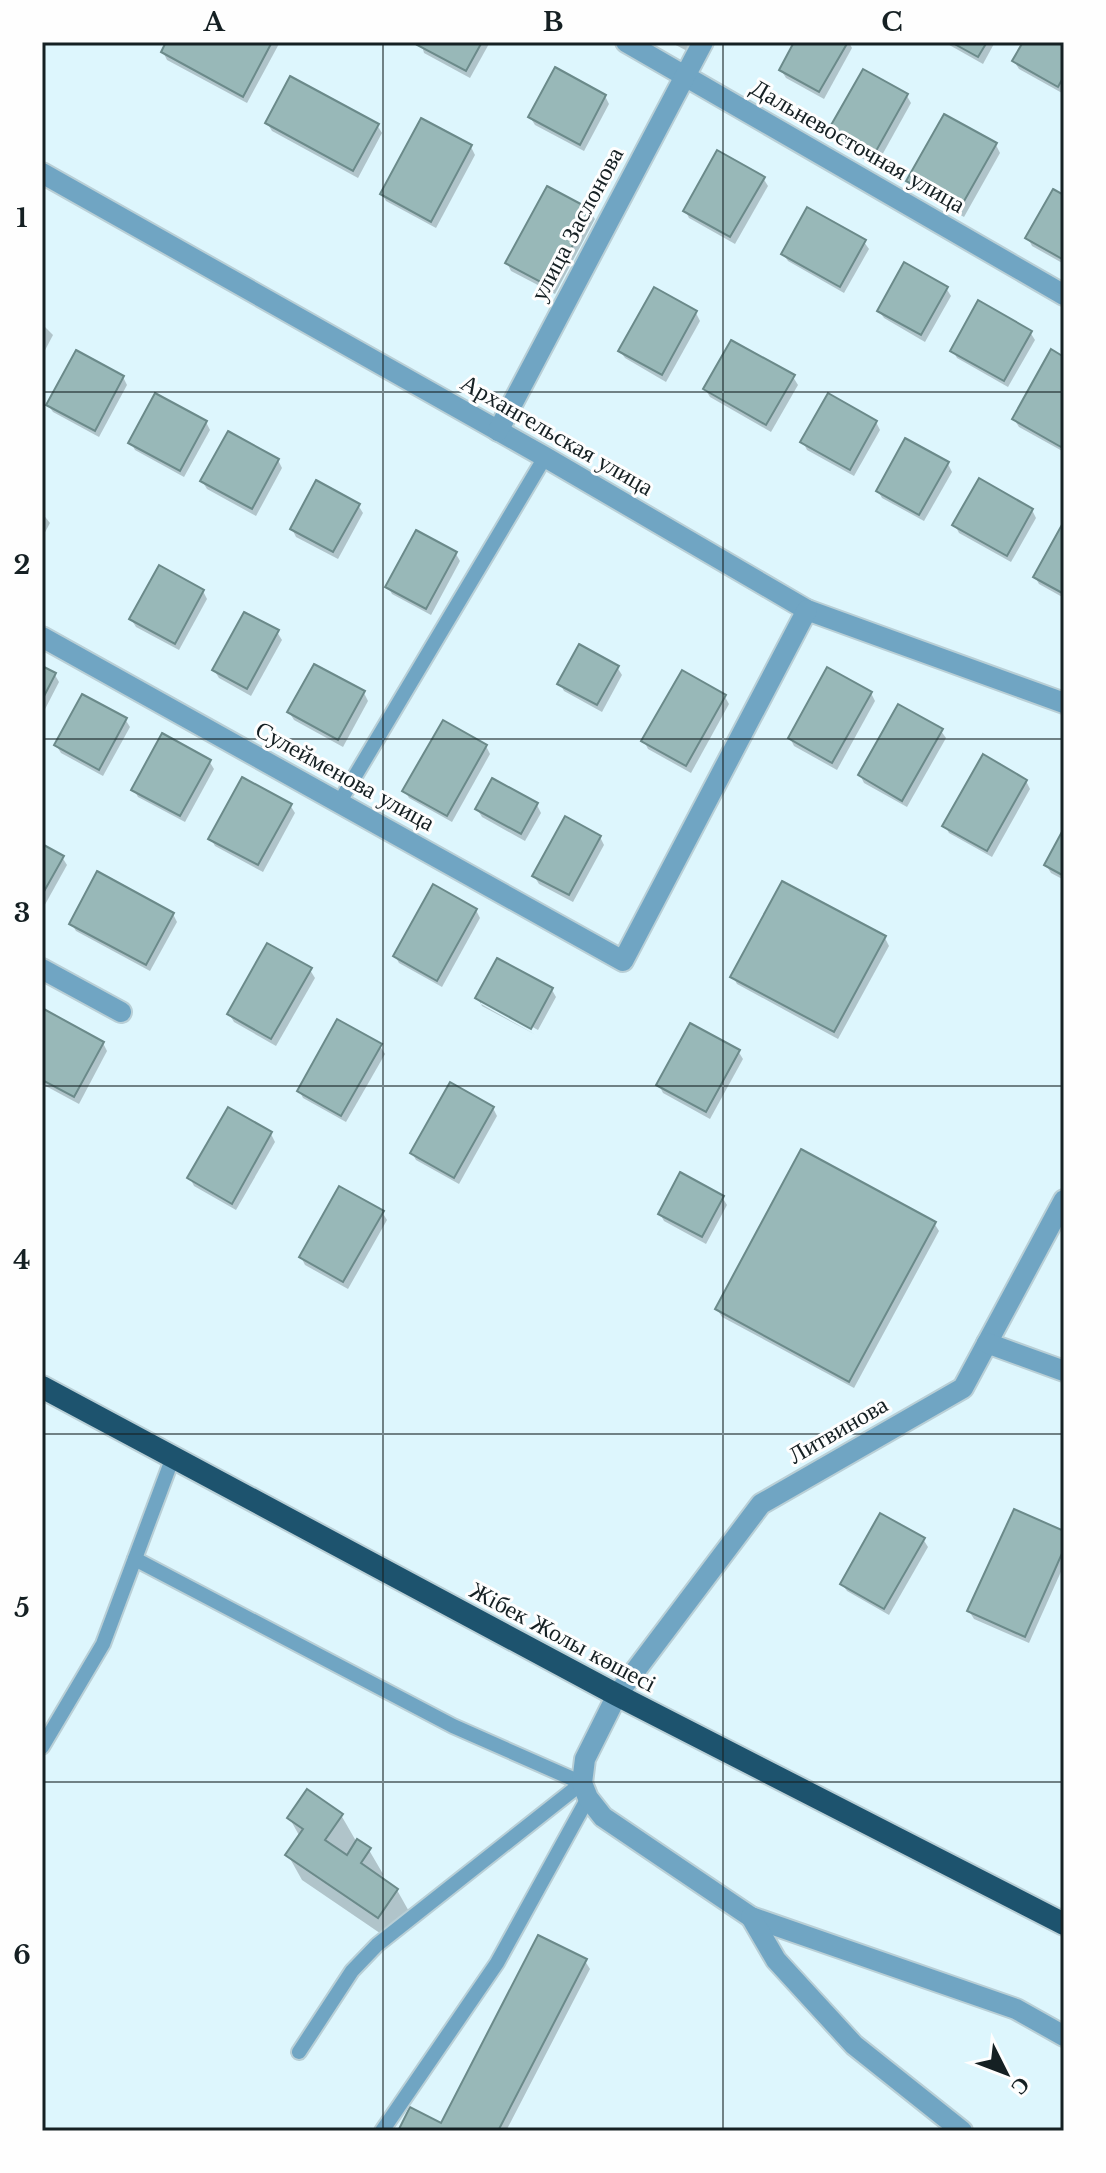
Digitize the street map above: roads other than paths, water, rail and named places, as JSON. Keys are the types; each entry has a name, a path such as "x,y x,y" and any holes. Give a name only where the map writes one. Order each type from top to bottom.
{"highway":[{"name":"Жібек Жолы көшесі","path":"42,1387 617,1695 1064,1924"}],"street":[{"name":"Дальневосточная улица","path":"626,42 1064,295"},
{"name":"улица Заслонова","path":"498,431 703,42"},
{"name":"Архангельская улица","path":"42,173 545,457 807,610 1064,703"},
{"name":"Сулейменова улица","path":"42,637 623,961 807,610"},
{"path":"42,969 121,1012"},
{"name":"Литвинова","path":"585,1791 585,1759 617,1695 761,1504 963,1388 1064,1200"},
{"path":"987,1343 1064,1371"},
{"path":"585,1791 603,1817 751,1917 1016,2009 1064,2036"},
{"path":"751,1917 776,1960 854,2045 962,2131"}],"lane":[{"path":"339,803 545,457"},
{"path":"42,1747 103,1644 173,1457"},
{"path":"135,1559 453,1726 585,1791"},
{"path":"299,2052 352,1971 377,1945 585,1791"},
{"path":"382,2131 497,1963 585,1791"}]}
